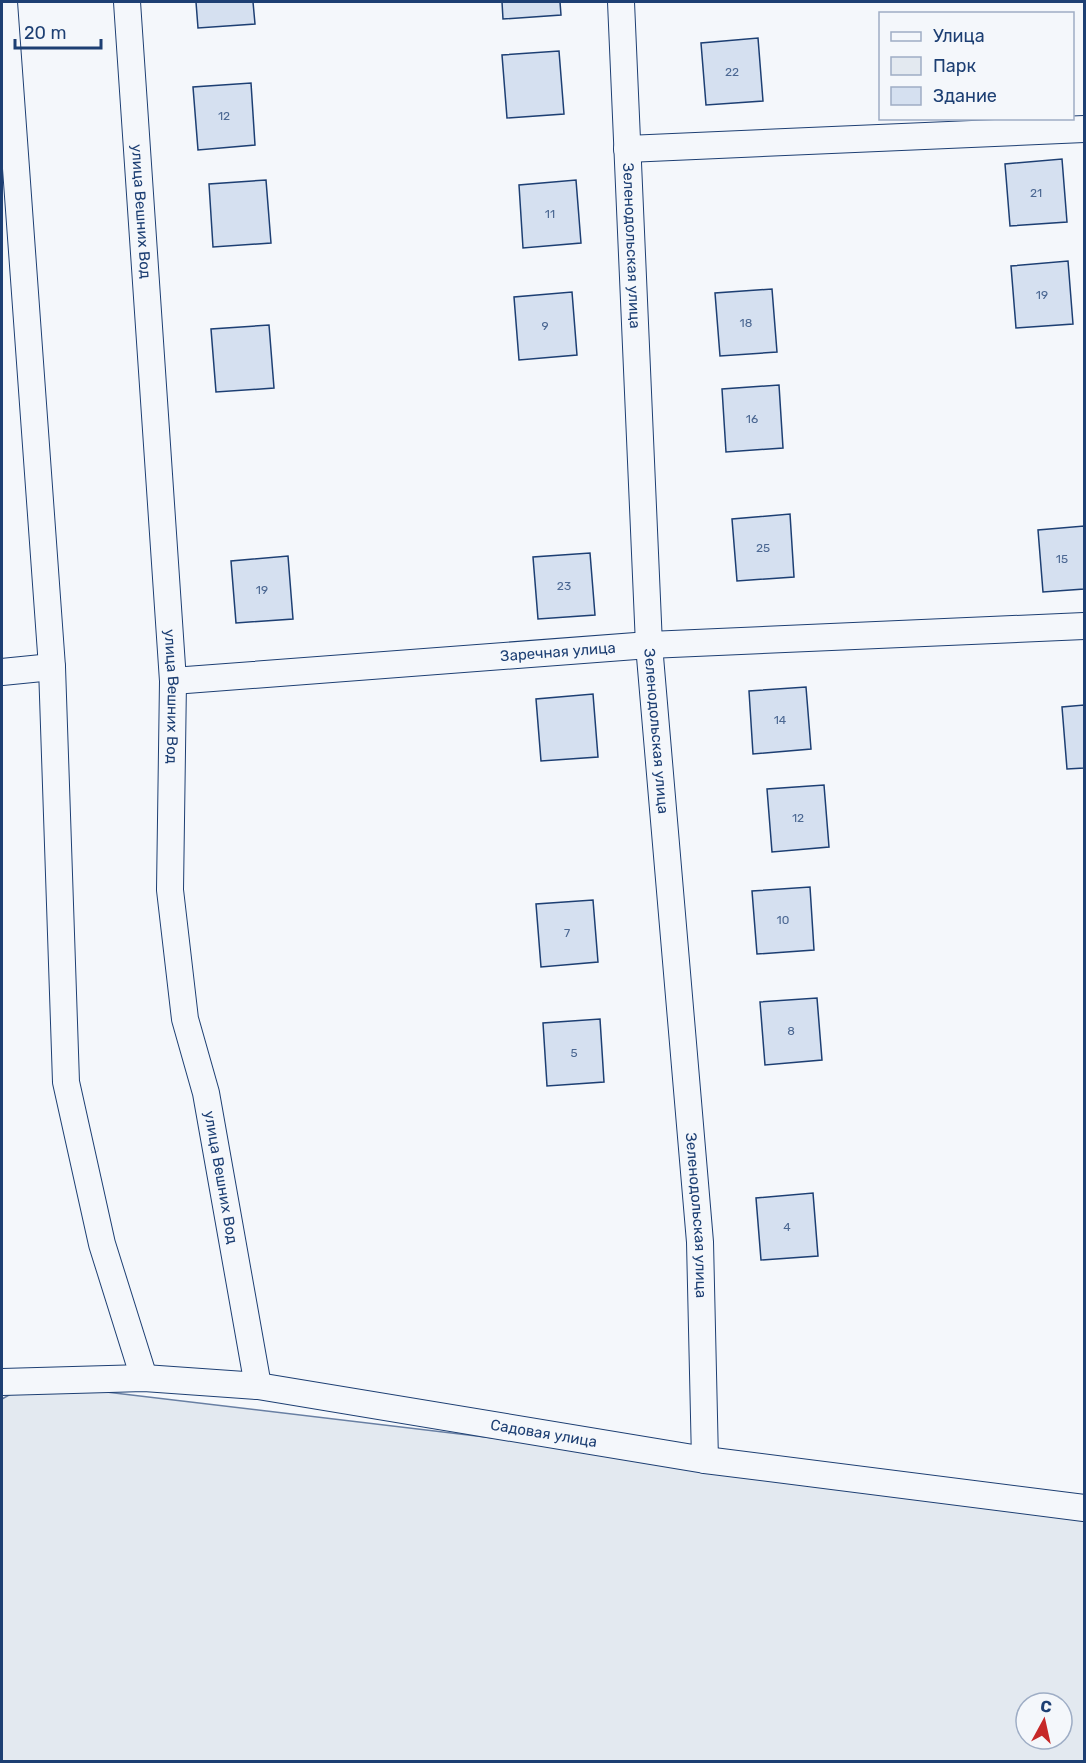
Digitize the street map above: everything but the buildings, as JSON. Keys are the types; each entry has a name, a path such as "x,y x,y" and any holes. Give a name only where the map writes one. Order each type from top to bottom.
{"street":[{"path":"4,2 52,667 66,1082 102,1244 144,1378"},
{"name":"улица Вешних Вод","path":"127,2 173,681 170,890 185,1019 206,1093 258,1386"},
{"name":"Зеленодольская улица","path":"621,2 649,645 700,1242 705,1460"},
{"path":"627,148 1084,129"},
{"name":"Заречная улица","path":"173,681 649,645 1084,626"},
{"path":"2,672 52,667"},
{"name":"Садовая улица","path":"2,1382 144,1378 258,1386 705,1460 1084,1508"}],"green space":[{"path":"30,1383 1084,1508 1084,1761 2,1761 2,1399"}]}
